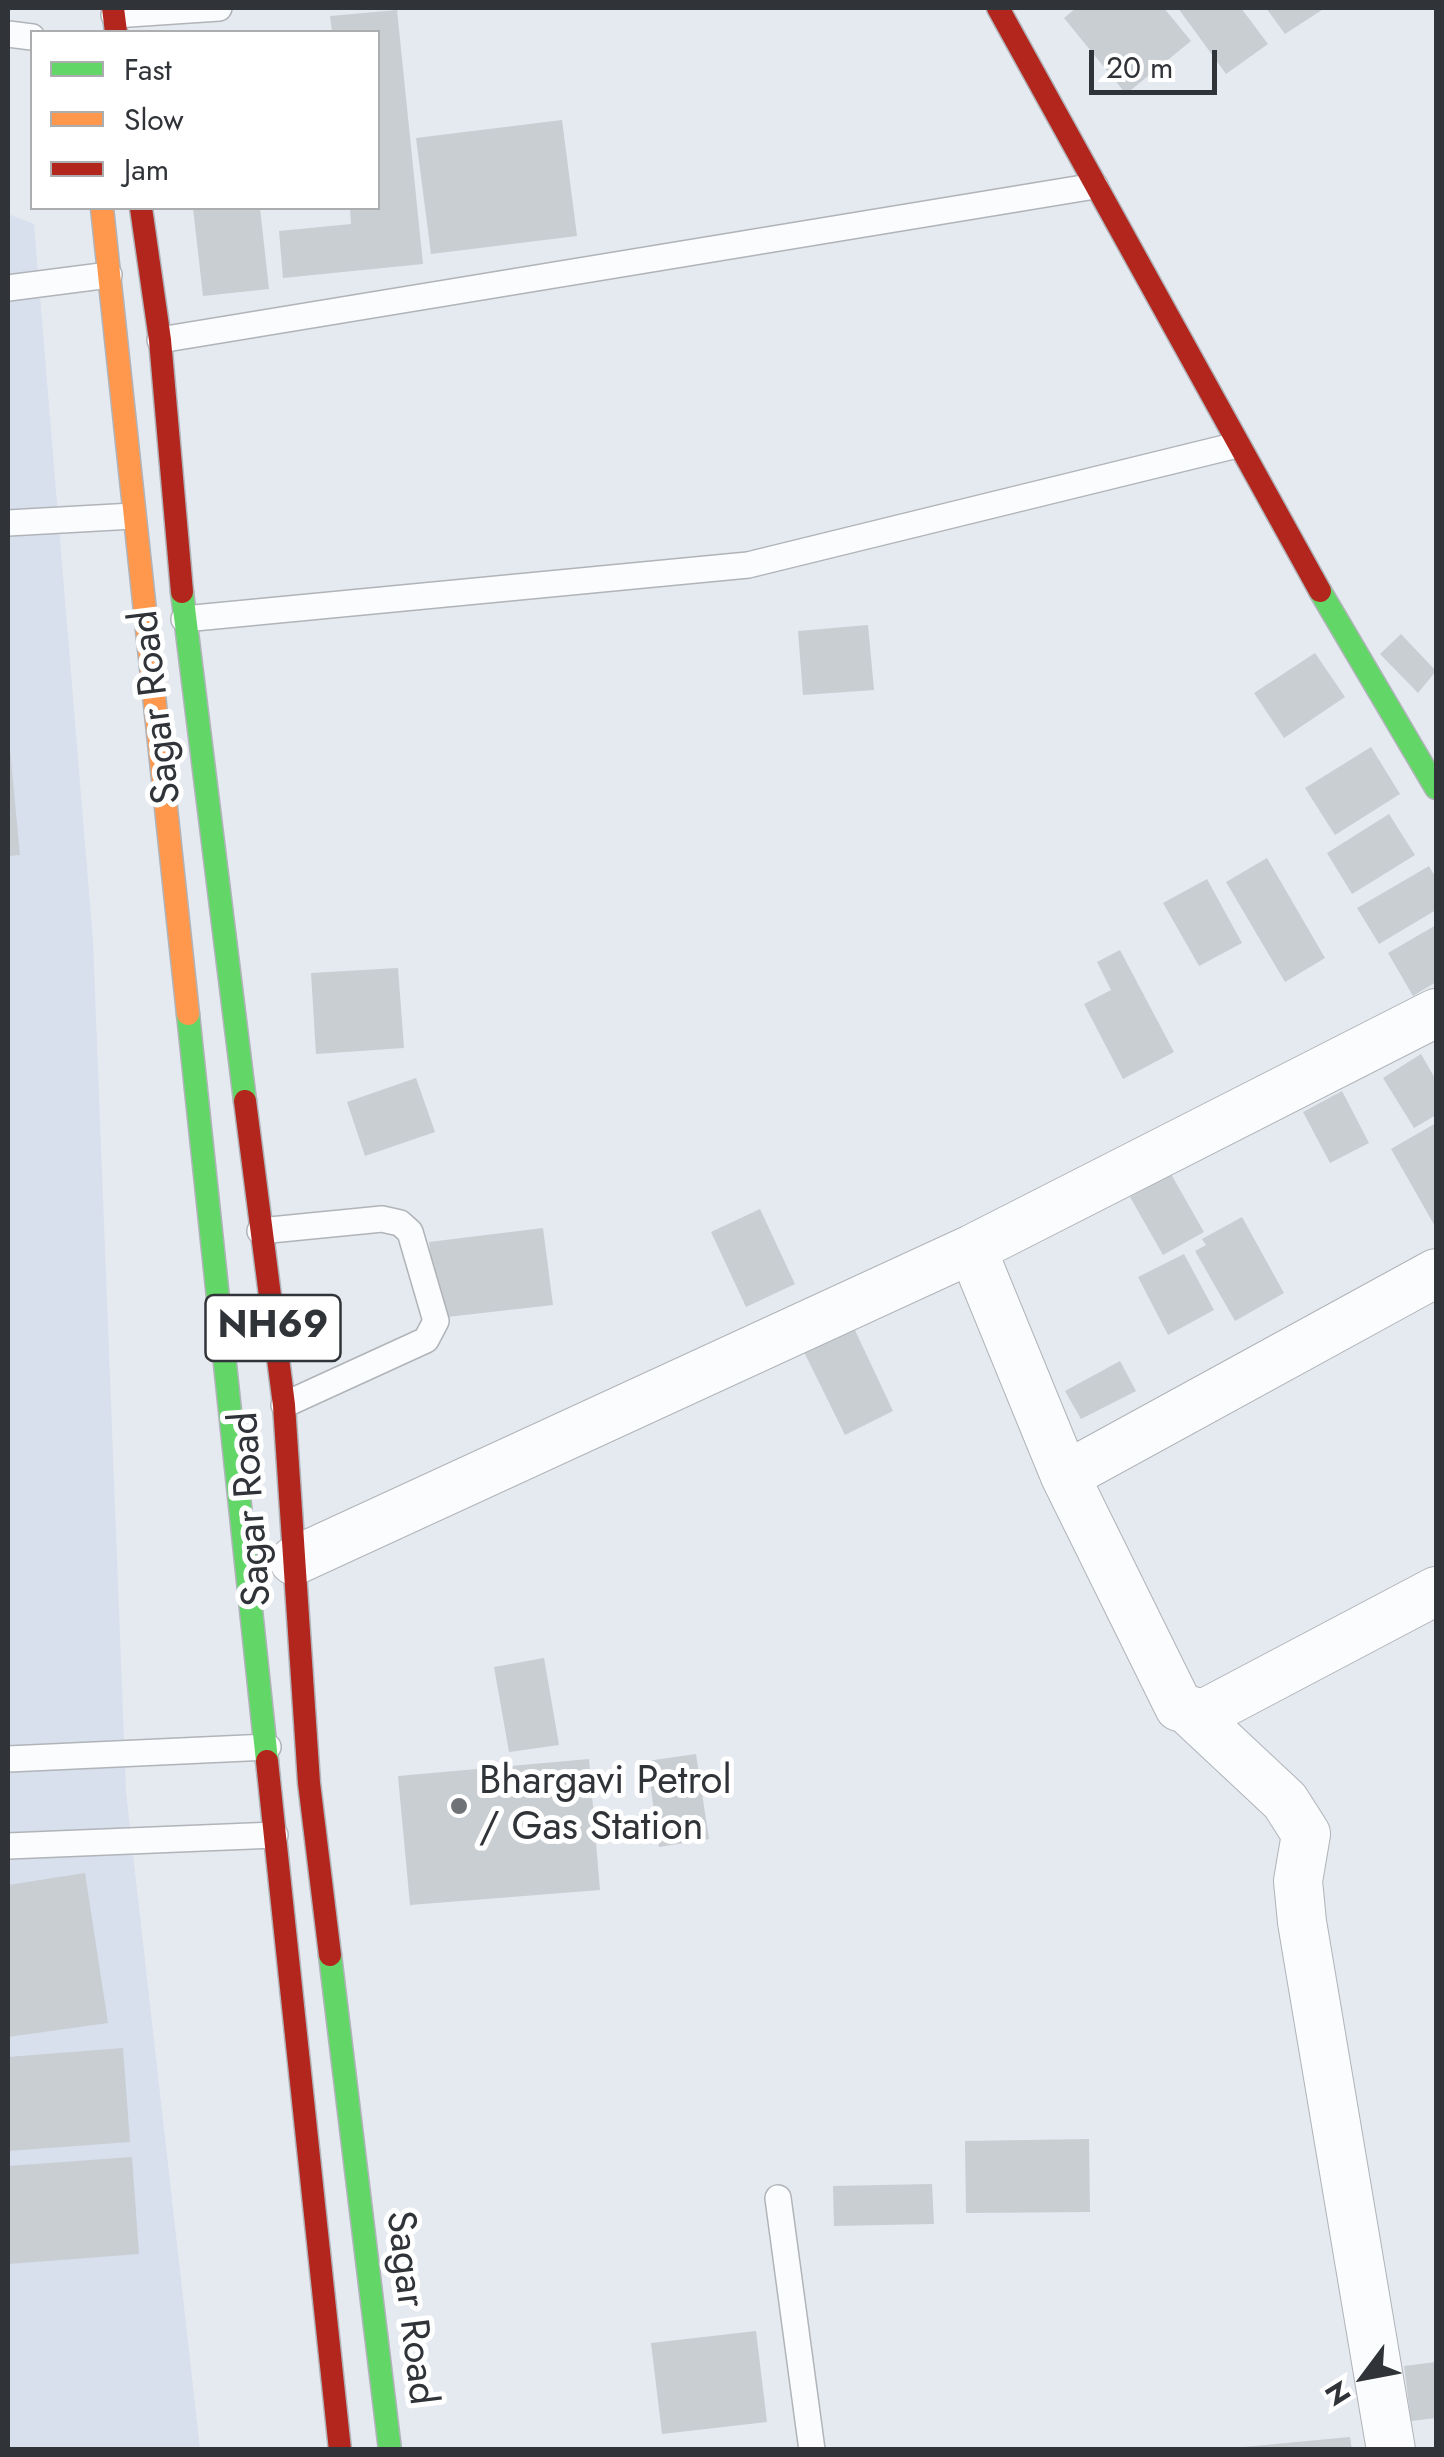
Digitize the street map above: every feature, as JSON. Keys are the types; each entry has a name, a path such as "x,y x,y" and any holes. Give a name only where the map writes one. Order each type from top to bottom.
{"main road":[{"path":"998,8 1237,445 1436,788"},
{"name":"Sagar Road","path":"102,210 133,516 283,1772 390,2450"},
{"name":"Sagar Road","path":"141,210 160,340 184,619 284,1406 294,1561 283,1772 275,1835 340,2450"}],"street":[{"path":"294,1561 972,1249 1436,1013"},
{"path":"972,1249 1065,1476 1180,1707 1285,1801 1306,1834 1298,1882 1302,1922 1391,2450"},
{"path":"1065,1476 1436,1274"},
{"path":"1192,1714 1203,1714 1436,1591"}],"lane":[{"path":"115,18 219,8"},
{"path":"160,340 1095,186"},
{"path":"8,288 109,275"},
{"path":"184,619 748,566 1237,445"},
{"path":"8,523 133,516"},
{"path":"260,1232 382,1218 400,1223 410,1232 436,1322 426,1340 284,1406"},
{"path":"8,1759 283,1772"},
{"path":"8,1846 275,1835"},
{"path":"778,2198 812,2450"}],"shaded area":[{"path":"8,214 34,224 93,941 126,1792 200,2449 8,2449"}],"building":[{"path":"1076,8 1164,8 1191,41 1126,94 1064,18"},
{"path":"1178,8 1241,8 1268,44 1226,74"},
{"path":"1266,8 1325,8 1285,34"},
{"path":"397,10 423,264 283,278 279,231 351,224 350,210 380,210 380,30 332,30 330,16"},
{"path":"562,120 577,236 431,254 416,138"},
{"path":"193,210 260,210 269,289 203,296"},
{"path":"868,625 874,690 803,695 798,631"},
{"path":"1401,634 1436,671 1418,693 1380,654"},
{"path":"1315,653 1345,697 1284,738 1254,693"},
{"path":"8,728 20,855 8,856"},
{"path":"1371,747 1400,794 1335,835 1305,788"},
{"path":"1389,814 1415,855 1352,894 1327,853"},
{"path":"1267,858 1325,958 1285,982 1226,882"},
{"path":"1429,866 1436,878 1436,910 1379,944 1357,908"},
{"path":"1207,879 1242,943 1199,966 1163,903"},
{"path":"1436,925 1436,982 1413,996 1388,953"},
{"path":"1120,950 1174,1052 1123,1079 1084,1004 1111,990 1097,962"},
{"path":"398,968 404,1048 316,1054 311,973"},
{"path":"1421,1054 1436,1080 1436,1115 1414,1128 1383,1078"},
{"path":"416,1078 435,1132 365,1156 347,1102"},
{"path":"1342,1091 1369,1143 1330,1163 1303,1112"},
{"path":"1436,1123 1436,1228 1391,1149"},
{"path":"1171,1174 1204,1232 1163,1255 1130,1197"},
{"path":"760,1209 795,1284 746,1307 711,1232"},
{"path":"1242,1217 1284,1293 1235,1321 1195,1251 1206,1245 1202,1239"},
{"path":"543,1228 553,1305 438,1318 429,1242"},
{"path":"1184,1254 1214,1310 1168,1335 1138,1277"},
{"path":"853,1326 893,1411 845,1435 803,1350"},
{"path":"1120,1361 1136,1391 1081,1419 1065,1391"},
{"path":"544,1658 559,1745 509,1752 494,1667"},
{"path":"696,1754 709,1839 659,1847 647,1761"},
{"path":"589,1759 600,1890 410,1905 398,1776"},
{"path":"85,1873 108,2023 8,2037 8,1885"},
{"path":"123,2048 130,2142 8,2151 8,2057"},
{"path":"1089,2139 1090,2212 966,2213 965,2141"},
{"path":"132,2157 139,2254 8,2264 8,2166"},
{"path":"932,2184 934,2224 834,2226 833,2186"},
{"path":"756,2331 767,2422 662,2434 651,2343"},
{"path":"1436,2362 1436,2418 1411,2421 1404,2366"},
{"path":"1350,2437 1352,2450 1243,2450 1243,2447"}],"traffic: fast":[{"path":"1320,591 1436,788"},
{"path":"182,592 245,1101"},
{"path":"188,1014 267,1761"},
{"path":"330,1955 390,2450"}],"traffic: slow":[{"path":"102,210 188,1014"}],"traffic: jam":[{"path":"113,8 116,30"},
{"path":"998,8 1320,591"},
{"path":"141,210 160,340 182,592"},
{"path":"245,1101 284,1405 309,1783 330,1955"},
{"path":"267,1761 340,2450"}],"place":[{"name":"Bhargavi Petrol / Gas Station","path":"459,1806"}]}
